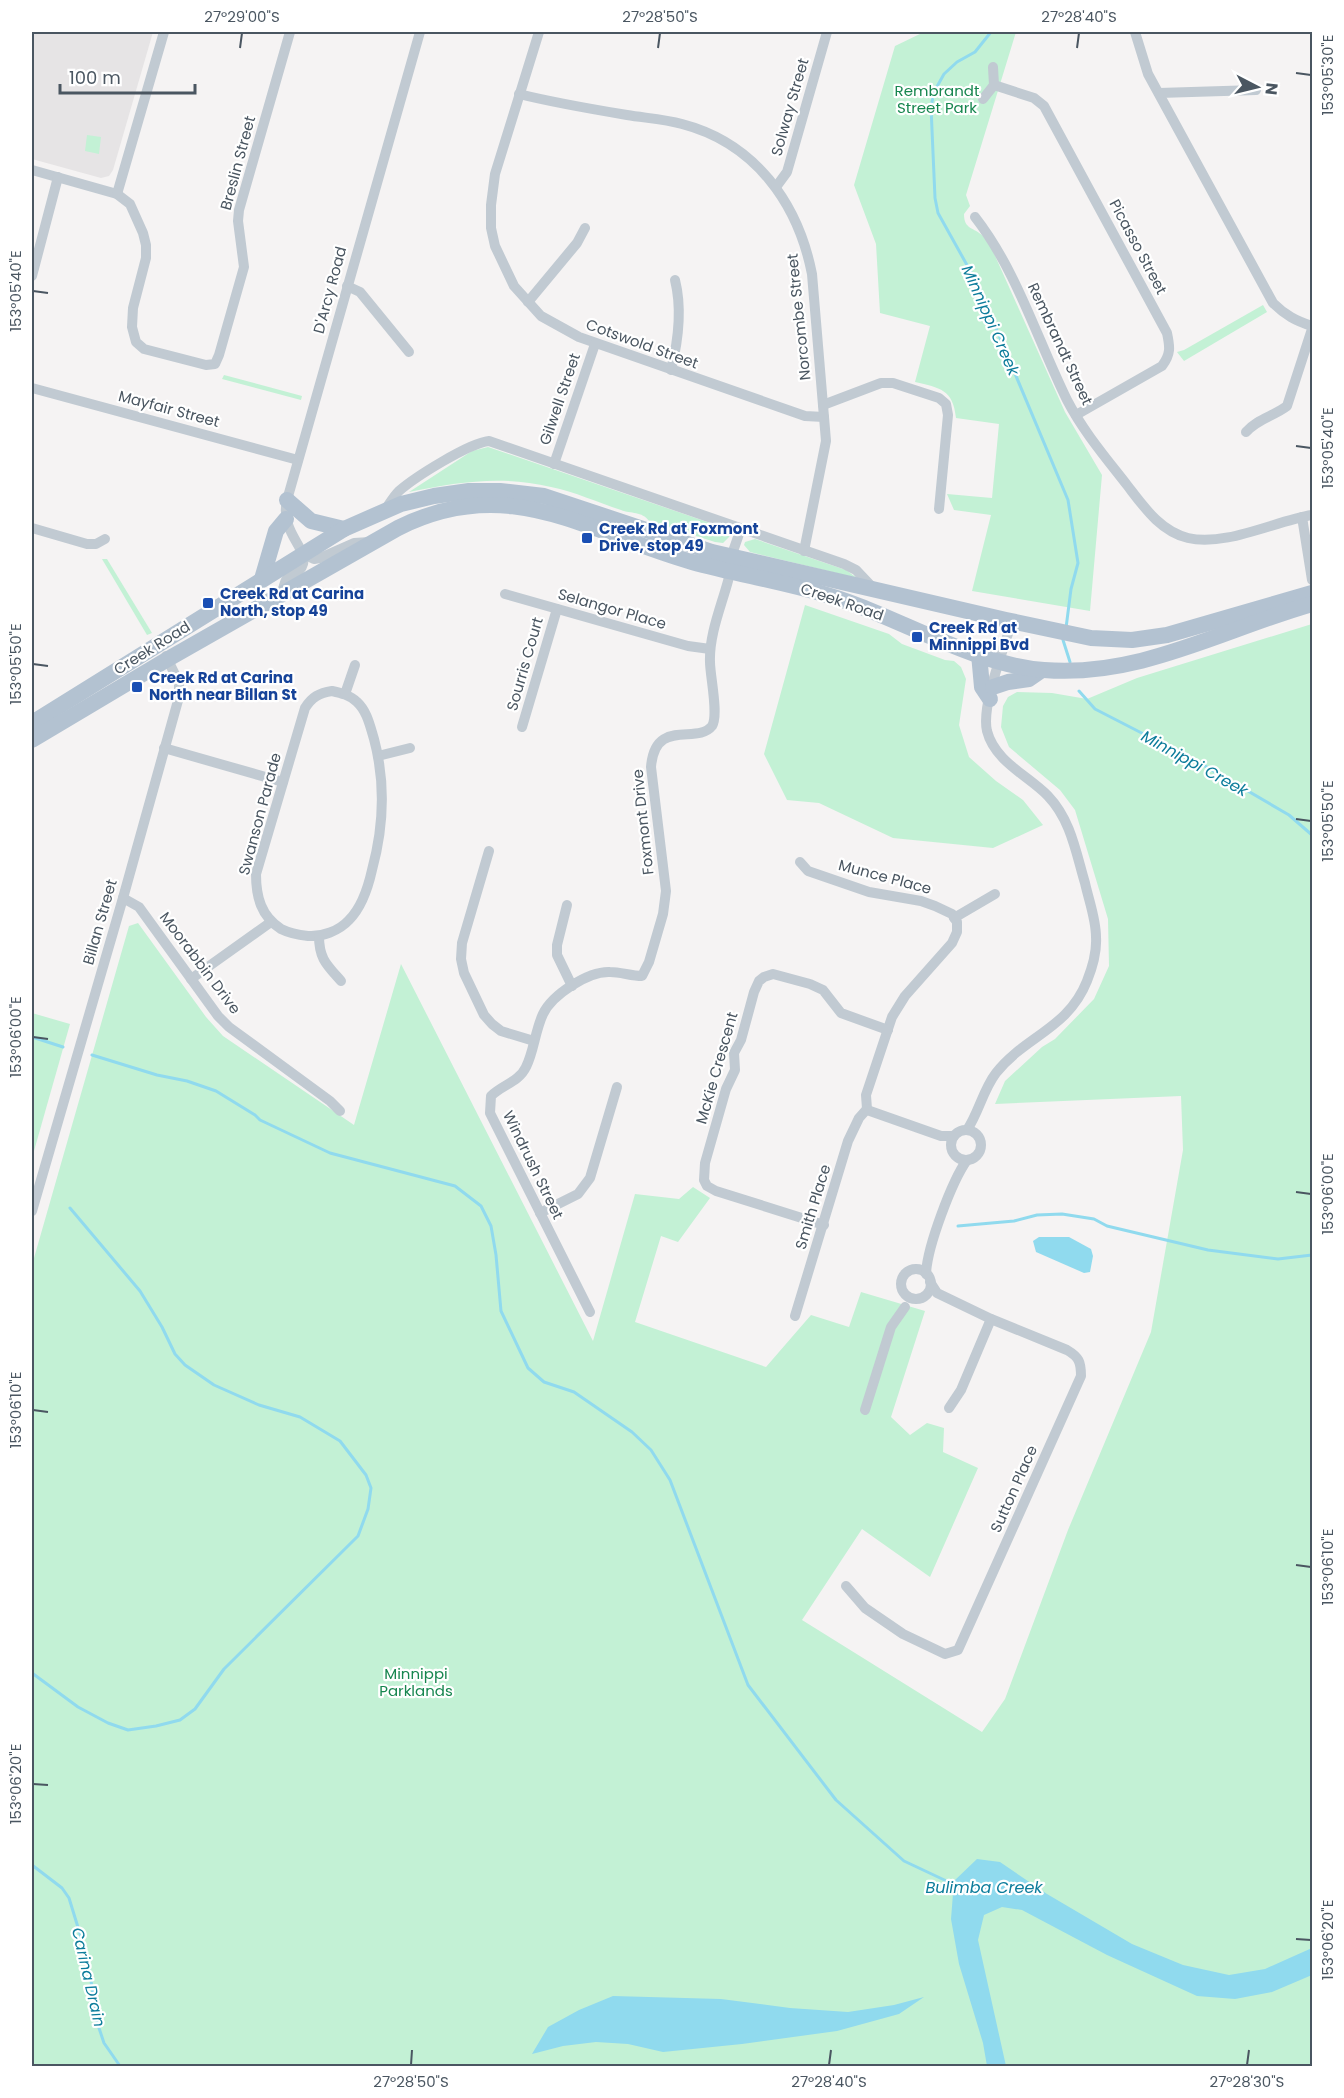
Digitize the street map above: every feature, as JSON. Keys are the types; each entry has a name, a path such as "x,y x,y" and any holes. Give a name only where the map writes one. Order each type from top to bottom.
{"main road":[{"name":"Creek Road","path":"32,723 344,530 385,510 451,493 484,490 531,494 577,506 681,543 731,564 838,598 1000,662 1042,670 1092,670 1150,659 1312,604"},
{"path":"287,500 311,521 344,530"},
{"name":"Creek Road","path":"32,740 371,542 435,513 470,506 510,505 548,512 644,547 874,589 1091,638 1141,639 1189,630 1312,593"},
{"path":"262,579 276,531 286,519"},
{"path":"1141,639 1142,649 1150,659"},
{"path":"979,654 982,687 991,693 1008,682 1029,679 1042,670"}],"street":[{"path":"32,170 117,194 164,32"},
{"name":"Breslin Street","path":"117,194 125,199 134,211 146,245 146,258 133,308 132,327 136,342 144,348 206,365 214,364 219,355 244,267 238,221 239,210 291,32"},
{"name":"D'Arcy Road","path":"303,554 290,532 286,519 287,500 420,32"},
{"name":"Cotswold Street","path":"539,32 495,174 491,205 491,228 495,246 514,286 541,316 595,344 805,416 824,417"},
{"name":"Solway Street","path":"776,187 787,172 827,32"},
{"path":"1135,32 1148,74 1273,303 1284,314 1312,327 1287,406 1280,412 1252,425 1246,432"},
{"path":"983,99 994,85 993,67"},
{"name":"Picasso Street","path":"994,85 1034,98 1044,106 1167,333 1170,348 1162,366 1076,416"},
{"path":"1159,93 1256,90"},
{"name":"Norcombe Street","path":"519,94 555,103 682,124 732,146 776,187 789,206 799,225 812,274 826,441 804,551"},
{"path":"32,276 58,177"},
{"name":"Rembrandt Street","path":"975,217 993,240 1014,280 1076,416 1151,516 1168,530 1188,538 1204,539 1227,537 1307,516"},
{"path":"528,302 577,243 585,228"},
{"path":"671,370 675,355 679,296 675,280"},
{"path":"347,286 360,292 409,352"},
{"name":"Gilwell Street","path":"554,464 595,344"},
{"path":"823,405 881,383 893,383 939,398 945,404 948,415 939,509"},
{"name":"Mayfair Street","path":"32,388 298,460"},
{"name":"Creek Road","path":"385,510 400,491 467,448 483,441 494,441 554,464 844,564 856,570 874,589"},
{"path":"1307,516 1312,580"},
{"path":"32,528 87,544 96,544 105,539"},
{"name":"Foxmont Drive","path":"534,1041 542,1015 549,1003 572,986 598,973 612,972 642,976 649,962 663,914 666,891 651,767 652,753 668,736 705,730 712,725 715,716 710,650 741,528"},
{"name":"Creek Road","path":"282,594 286,580 303,566 303,554 320,558 354,543 371,542"},
{"name":"Selangor Place","path":"505,594 688,646 710,650"},
{"name":"Sourris Court","path":"522,727 557,609"},
{"path":"972,1132 976,1116 996,1073 1032,1041 1053,1027 1077,1000 1094,960 1096,937 1093,912 1070,830 1050,798 996,751 989,737 986,714 1012,621"},
{"name":"Billan Street","path":"32,1211 180,692 177,677 158,644"},
{"path":"191,979 271,922 285,931 318,936 336,930 349,921 359,906 368,886 382,822 382,780 369,722 357,701 345,694 354,665"},
{"name":"Swanson Parade","path":"271,922 260,905 256,890 256,874 305,708 310,700 320,693 332,691 345,694"},
{"path":"164,748 283,782"},
{"path":"378,756 410,748"},
{"path":"489,850 462,943 462,966 484,1015 492,1024 501,1031 534,1041"},
{"name":"Munce Place","path":"800,862 808,871 869,892 921,901 946,911 954,918"},
{"path":"941,1136 959,1156 972,1159 979,1152 981,1142 972,1132 962,1130 954,1136 941,1136 867,1109 866,1095 892,1017 905,996 952,944 957,932 957,922 954,918 995,894"},
{"name":"Moorabbin Drive","path":"123,898 139,907 229,1027 330,1101 340,1111"},
{"path":"567,905 557,945 557,955 572,986"},
{"path":"318,936 319,951 324,962 341,981"},
{"name":"McKie Crescent","path":"824,1225 716,1191 707,1186 704,1180 705,1163 726,1089 735,1070 734,1053 741,1040 754,992 764,976 773,974 810,984 823,990 841,1012 888,1030"},
{"name":"Windrush Street","path":"534,1041 526,1068 516,1080 497,1090 491,1096 490,1113 590,1312"},
{"path":"540,1214 578,1194 591,1178 617,1087"},
{"name":"Smith Place","path":"795,1316 848,1142 858,1118 867,1109"},
{"path":"926,1295 930,1287 927,1258 958,1172 959,1156 952,1140 954,1136"},
{"path":"912,1270 917,1269 928,1278 937,1293 912,1299 902,1289 904,1275 927,1258"},
{"name":"Sutton Place","path":"846,1586 865,1608 903,1634 945,1654 958,1650 1081,1376 1078,1356 937,1293"},
{"path":"866,1410 891,1327 905,1307"},
{"path":"949,1408 961,1390 992,1318"}],"shaded area":[{"path":"32,32 153,32 113,170 109,176 101,178 32,159"}],"green space":[{"name":"Rembrandt Street Park","path":"924,32 1016,32 966,195 970,206 964,214 964,219 968,226 983,236 992,249 1065,412 1102,475 1090,611 972,591 991,515 954,510 947,494 992,498 999,424 956,418 952,401 944,391 915,382 930,326 880,313 876,244 854,185 895,46"},
{"path":"87,135 101,137 99,154 85,151"},
{"path":"1263,305 1267,312 1184,361 1177,352 1184,350"},
{"path":"224,375 302,396 301,400 222,379"},
{"path":"488,447 728,529 730,536 723,543 715,542 649,521 640,514 533,483 480,481 409,492 472,451"},
{"path":"755,539 846,570 857,578 750,552 744,545 745,542"},
{"path":"102,559 107,559 152,633 147,635"},
{"path":"805,605 889,634 902,644 945,660 954,661 961,667 966,679 959,725 969,757 996,781 1023,800 1043,825 993,848 893,838 819,803 787,800 764,754"},
{"name":"Minnippi Parklands","path":"1312,624 1312,2066 32,2066 32,1265 129,926 138,923 206,1017 223,1036 354,1125 401,964 593,1341 635,1194 679,1199 693,1187 710,1198 678,1242 661,1236 635,1322 766,1367 811,1315 849,1327 861,1292 925,1311 891,1417 910,1435 927,1423 944,1428 943,1452 978,1468 930,1577 862,1529 802,1620 982,1732 1005,1699 1068,1530 1151,1332 1183,1150 1181,1096 995,1104 1005,1081 1042,1047 1055,1039 1094,999 1109,966 1108,919 1075,810 1060,790 1009,747 1001,727 1003,706 1008,697 1017,692 1052,693 1087,699 1137,678"},
{"path":"32,1013 70,1024 32,1158"}],"water":[{"path":"1039,1237 1069,1237 1091,1249 1093,1256 1090,1272 1084,1273 1036,1252 1033,1241"},
{"name":"Bulimba Creek","path":"977,1859 1000,1862 1047,1894 1132,1944 1183,1965 1229,1975 1265,1969 1312,1948 1312,1975 1272,1992 1235,1999 1197,1996 1107,1955 1022,1910 1002,1907 984,1915 978,1940 1006,2066 987,2066 983,2043 959,1964 951,1919 954,1881"},
{"path":"613,1996 721,1999 790,2008 848,2012 894,2005 924,1997 899,2014 837,2031 663,2052 628,2044 596,2042 563,2046 532,2054 548,2027 579,2010"}],"waterway":[{"name":"Minnippi Creek","path":"991,32 975,52 957,62 944,74 934,92 931,107 935,198 938,213 977,283 1068,500 1078,563 1071,589 1066,628"},
{"name":"Minnippi Creek","path":"1063,640 1070,662"},
{"name":"Minnippi Creek","path":"1079,691 1095,709 1198,762 1289,815 1312,835"},
{"path":"32,1037 63,1047"},
{"path":"92,1055 216,1091 260,1120 330,1153 455,1186 481,1206 491,1226 501,1311 528,1368 544,1382 574,1392 632,1432 651,1450 670,1480 748,1685 836,1800 904,1861 955,1885"},
{"path":"32,1673 78,1707 108,1723 128,1730 180,1720 195,1709 224,1669 358,1536 368,1509 371,1488 366,1475 340,1441 300,1417 259,1405 214,1385 185,1365 175,1354 140,1291 70,1208"},
{"path":"958,1226 1014,1221 1037,1215 1062,1214 1094,1219 1107,1226 1208,1250 1278,1259 1312,1255"},
{"name":"Carina Drain","path":"32,1865 62,1888 69,1898 88,1960 97,2022 104,2043 120,2066"}],"place":[{"name":"Creek Rd at Foxmont Drive, stop 49","path":"587,538"},
{"name":"Creek Rd at Carina North, stop 49","path":"208,603"},
{"name":"Creek Rd at Minnippi Bvd","path":"917,637"},
{"name":"Creek Rd at Carina North near Billan St","path":"137,687"}]}
